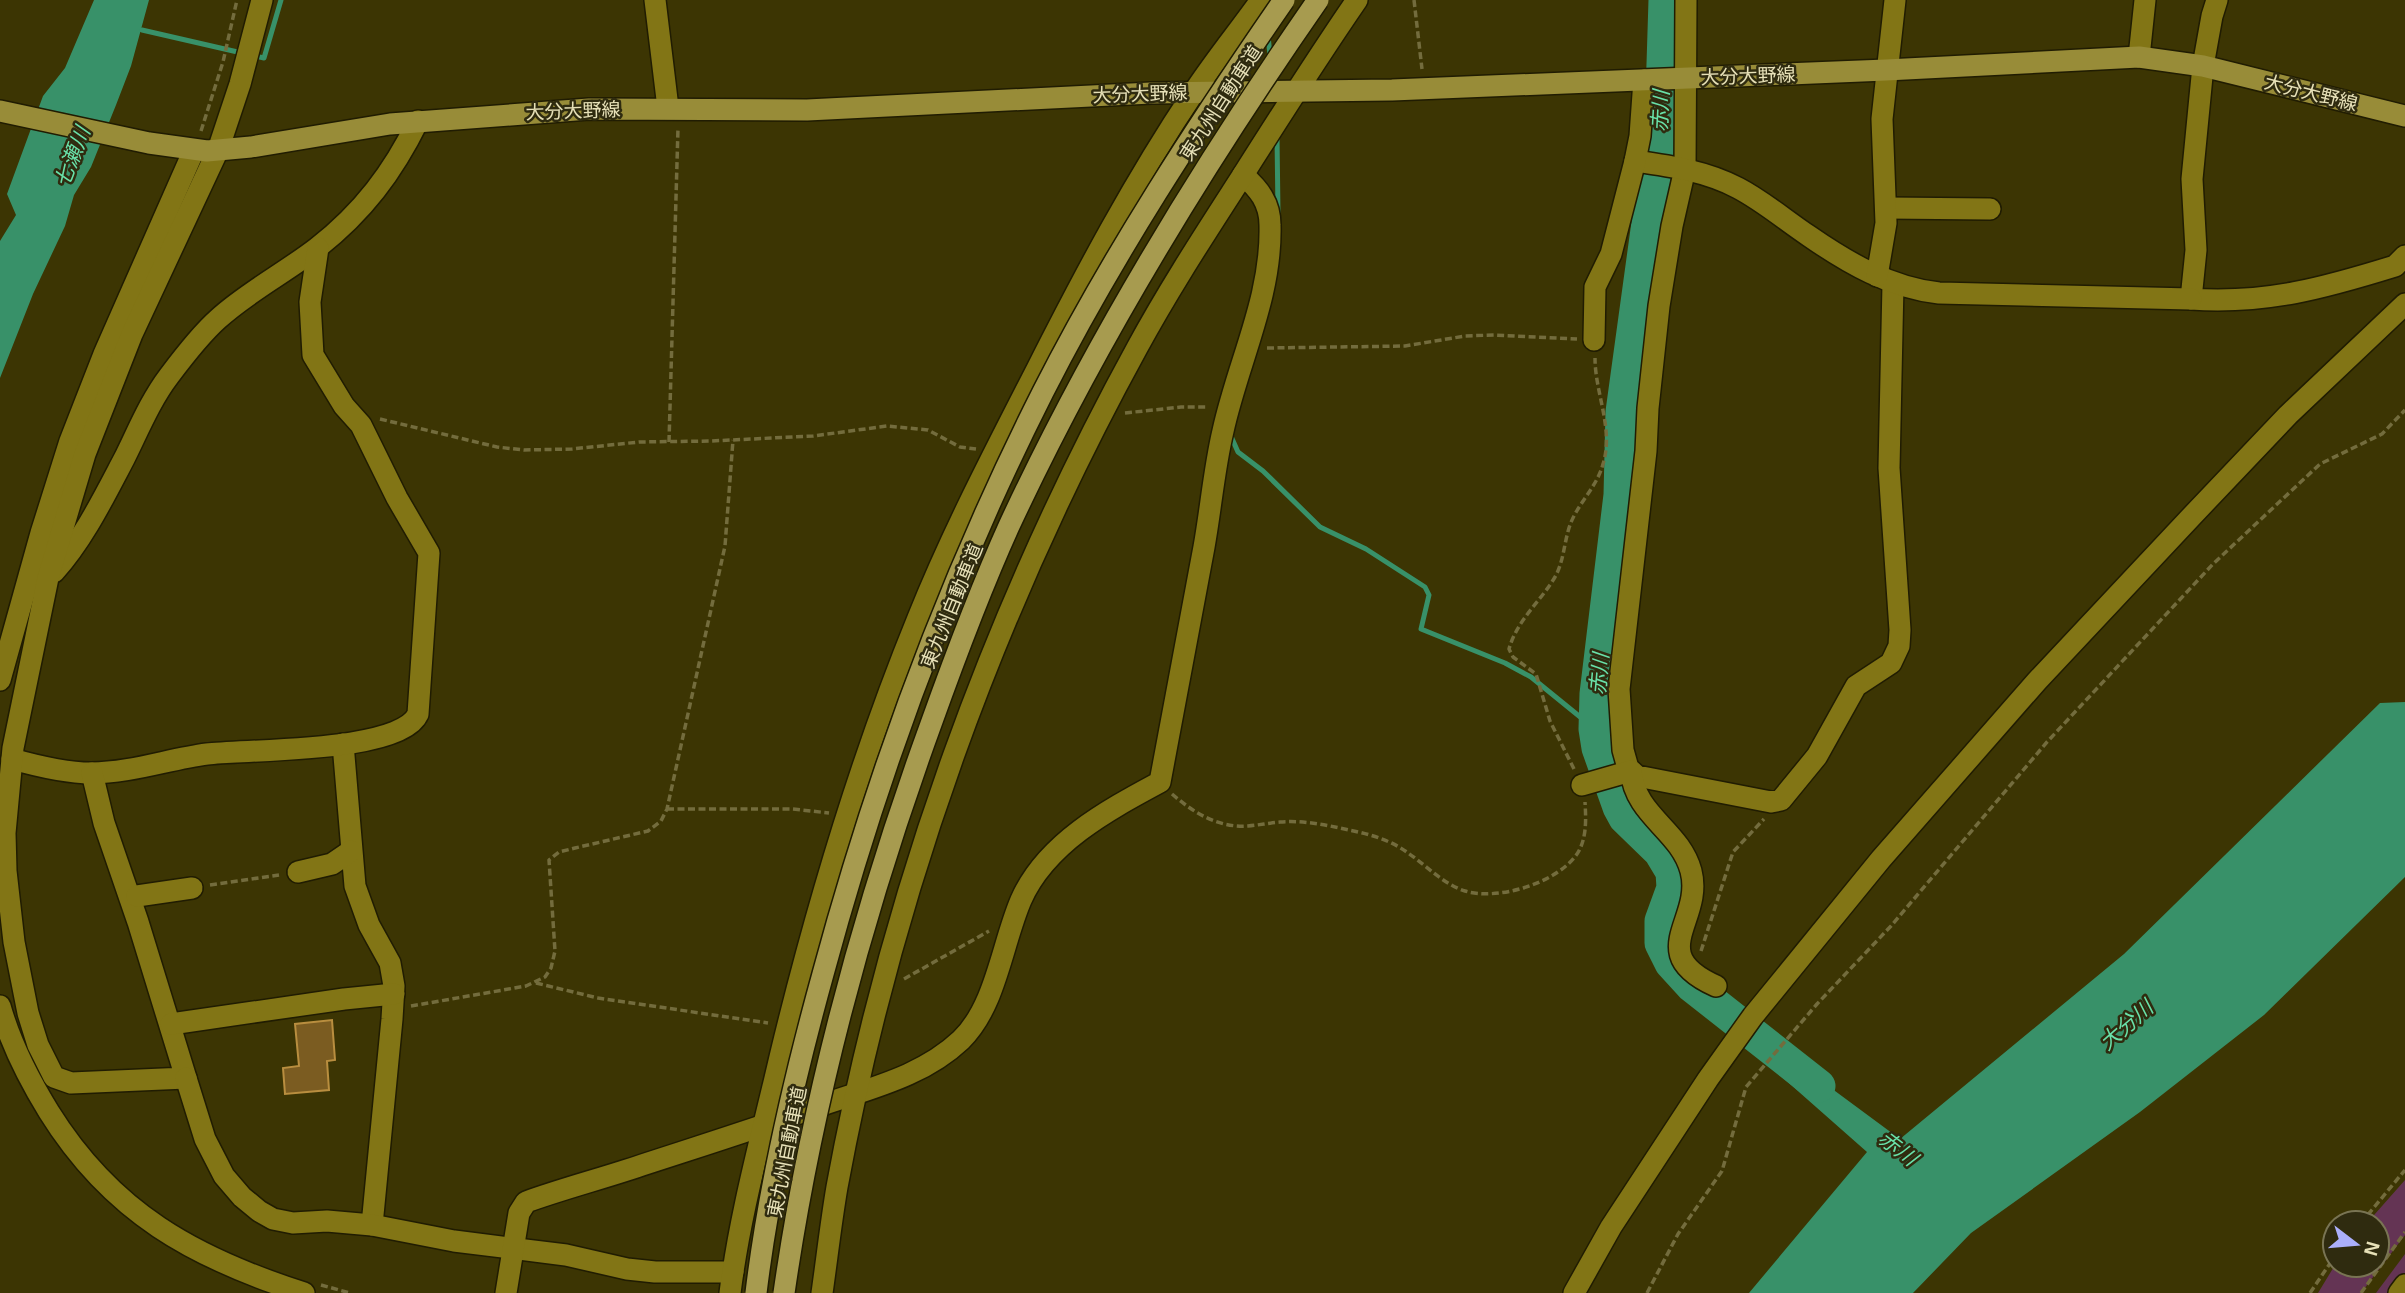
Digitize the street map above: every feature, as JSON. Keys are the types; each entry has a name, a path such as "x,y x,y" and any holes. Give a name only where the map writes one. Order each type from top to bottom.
{"highway":[{"name":"東九州自動車道","path":"756,1293 772,1187 787,1115 842,903 879,785 921,666 972,545 1043,392 1116,260 1245,55 1284,0"},
{"name":"東九州自動車道","path":"784,1293 815,1120 868,911 905,794 956,656 1009,526 1066,412 1132,290 1198,179 1318,0"},
{"path":"745,1293 760,1220 787,1115"}],"main road":[{"name":"大分大野線","path":"0,111 149,143 194,150 218,150 418,121 566,110 807,110 1194,92 1426,89 2139,57 2203,66 2405,116"}],"street":[{"path":"186,1078 71,1083 59,1080 50,1071 28,1013 14,943 5,833 12,759 48,578 85,454 114,378 218,150 240,84 262,0"},
{"path":"655,0 673,108"},
{"path":"822,1293 836,1191 856,1093 894,941 925,839 999,636 1042,537 1136,350 1175,280 1357,0"},
{"path":"1686,0 1685,169 1672,226 1659,306 1646,451 1619,689 1623,750 1631,771 1632,785 1637,797 1677,843 1689,866 1693,892 1679,943 1685,965 1694,975 1716,986"},
{"path":"1631,771 1637,776 1662,782 1776,802 1784,797 1817,756 1856,686 1888,667 1899,646 1899,605 1889,467 1884,242 1886,208 1882,140 1886,70 1895,0"},
{"path":"2139,57 2145,0"},
{"path":"2191,299 2196,250 2192,179 2203,66 2213,8 2217,0"},
{"path":"92,773 104,824 171,1024 198,1120 216,1163 233,1187 259,1211 282,1222 372,1224 454,1241 566,1255 627,1269 732,1282 764,1126 788,1027 846,816 919,615 995,453 1102,245 1194,92 1258,2"},
{"path":"1594,340 1595,287 1613,247 1635,161 1644,80"},
{"path":"48,578 75,544 169,376 219,318 318,248 357,212 402,155 418,121"},
{"path":"0,680 69,441 104,354 194,150"},
{"path":"1635,161 1685,169 1741,189 1811,238 1885,280 1920,291 2237,301 2286,295 2395,265 2405,256"},
{"path":"506,1293 519,1213 526,1202 764,1126 921,1070 943,1055 967,1034 986,1002 1015,915 1030,881 1060,848 1112,809 1160,782 1205,545 1222,434 1257,317 1270,248 1269,212 1263,197 1243,175"},
{"path":"1886,208 1990,209"},
{"path":"12,759 39,766 92,773 205,754 343,744 385,735 415,720 418,714 429,561 427,549 397,498 361,425 344,406 313,355 310,302 318,248"},
{"path":"1574,1293 1611,1227 1707,1079 1753,1016 1881,859 2037,681 2173,536 2288,415 2398,310 2405,288"},
{"path":"343,744 351,851 358,896 369,925 388,957 392,972 393,1002 372,1224"},
{"path":"1582,785 1631,771"},
{"path":"298,872 332,864 351,851"},
{"path":"137,896 192,888"},
{"path":"171,1024 344,999 393,1002"},
{"path":"0,1006 9,1036 34,1088 70,1145 117,1196 146,1219 206,1256 239,1270 309,1288"},
{"path":"2399,1293 2405,1285"}],"path":[{"path":"194,150 219,73 237,0"},
{"path":"1415,0 1420,58 1426,89"},
{"path":"669,442 673,108"},
{"path":"1160,782 1191,809 1212,821 1238,826 1303,822 1362,833 1396,845 1449,884 1464,891 1492,894 1538,882 1553,875 1576,856 1581,845 1586,819 1582,785 1550,721 1536,674 1513,657 1509,649 1533,605 1556,576 1569,527 1604,463 1606,424 1597,386 1594,340 1494,335 1465,336 1405,346 1247,346"},
{"path":"1647,1293 1678,1234 1722,1171 1746,1087 1755,1076 1817,1004 1891,926 2047,742 2213,564 2320,464 2382,434 2405,410"},
{"path":"361,425 374,420 386,420 497,447 524,450 813,436 887,426 928,430 960,447 995,453"},
{"path":"393,1002 519,988 536,983 548,974 555,951 549,860 567,850 648,831 662,821 667,809 725,546 733,440"},
{"path":"1694,975 1733,852 1784,797"},
{"path":"667,809 792,809 846,816"},
{"path":"192,888 298,872"},
{"path":"900,982 1015,915"},
{"path":"536,983 598,998 788,1027"},
{"path":"2373,1209 2405,1170"},
{"path":"2361,1293 2405,1232"},
{"path":"2310,1293 2321,1277"},
{"path":"309,1288 350,1293"}],"shaded area":[{"path":"2405,1180 2405,1235 2391,1253 2391,1209 2379,1209"},
{"path":"2405,1254 2405,1273 2390,1293 2376,1293 2386,1279 2391,1279 2391,1273"},
{"path":"2326,1279 2372,1279 2361,1293 2318,1293"}],"water":[{"name":"七瀬川","path":"94,0 149,0 131,66 116,105 91,167 74,195 65,226 33,294 0,378 0,241 16,215 7,194 43,96 65,68"},
{"name":"大分川","path":"2405,702 2405,877 2264,1015 2140,1112 1971,1233 1913,1293 1749,1293 1867,1152 1774,1070 1785,1054 1900,1139 2124,954 2380,703"}],"building":[{"path":"332,1020 335,1060 327,1061 329,1090 285,1094 283,1068 299,1066 295,1024"}],"waterway":[{"path":"251,55 264,58 281,0"},
{"name":"赤川","path":"1665,0 1661,128 1622,412 1620,495 1596,694 1595,729 1598,748 1619,807 1625,818 1660,852 1672,872 1673,888 1661,921 1661,943 1671,963 1692,986 1819,1086"},
{"path":"142,30 242,53"},
{"path":"1268,35 1270,56"},
{"path":"1277,136 1278,213"},
{"path":"1230,434 1238,452 1263,471 1320,527 1366,549 1425,587 1429,595 1421,629 1505,663 1531,677 1595,729"}]}
